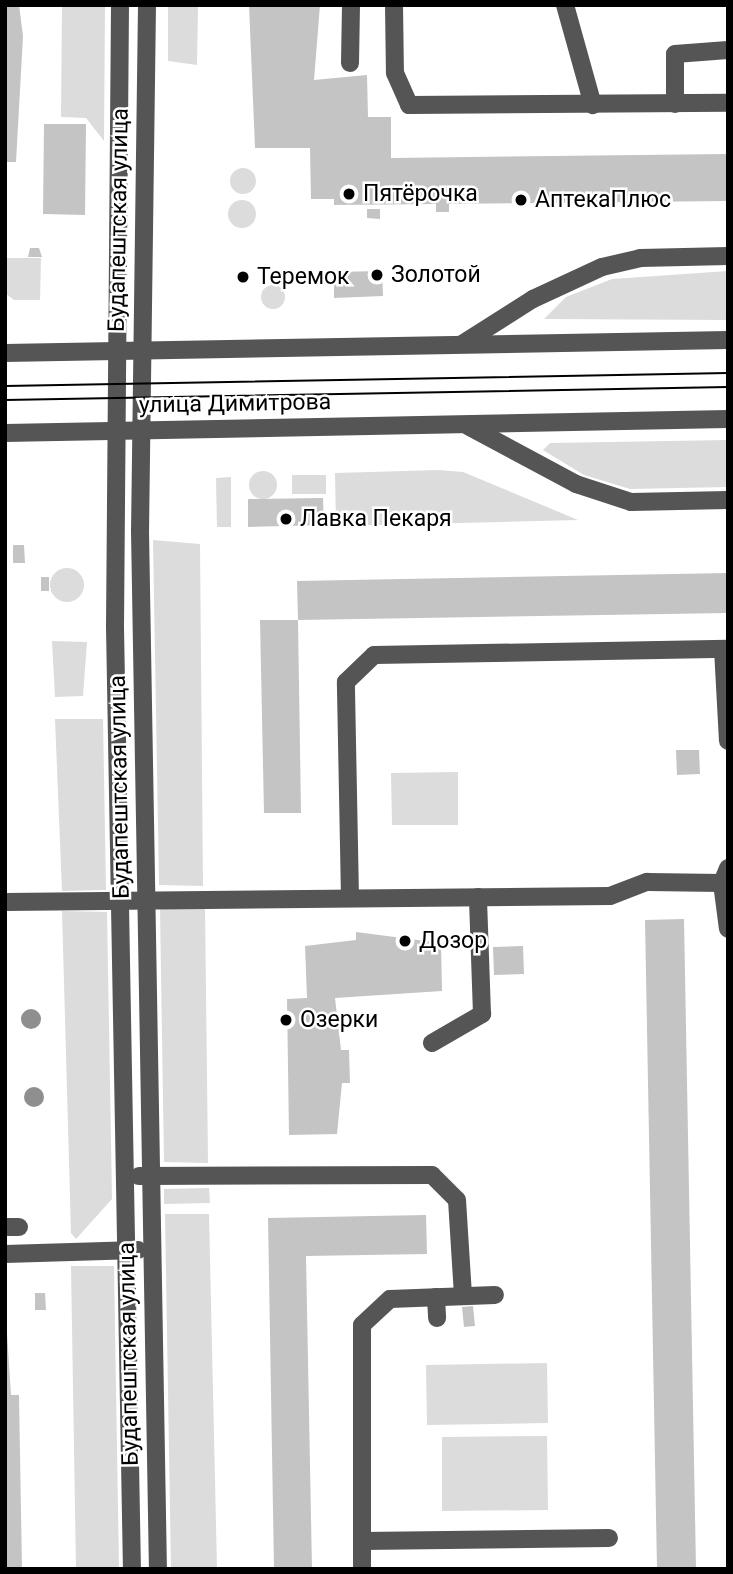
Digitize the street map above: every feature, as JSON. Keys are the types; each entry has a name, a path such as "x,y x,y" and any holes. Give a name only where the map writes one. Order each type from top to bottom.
{"street":[{"name":"Будапештская улица","path":"120,5 116,431 120,899 132,1569"},
{"name":"Будапештская улица","path":"147,5 141,430 150,1176 158,1569"},
{"path":"349,63 351,5"},
{"path":"394,5 395,73 409,105 728,103"},
{"path":"565,5 593,105"},
{"path":"675,104 675,54 728,50"},
{"path":"460,345 533,299 602,267 640,258 728,256"},
{"path":"5,353 728,340"},
{"name":"улица Димитрова","path":"5,433 728,419"},
{"name":"улица Димитрова","path":"465,424 576,484 631,502 728,500"},
{"path":"350,898 346,682 374,655 725,649 728,741"},
{"path":"5,902 610,896 647,882 725,876 728,929"},
{"path":"432,1043 481,1014 478,897"},
{"path":"125,1176 432,1175 457,1200 463,1296"},
{"path":"5,1254 152,1250"},
{"path":"362,1569 358,1337 379,1305 436,1297 495,1295"},
{"path":"436,1297 437,1318"},
{"path":"362,1541 608,1538"}],"shaded area":[{"path":"62,5 105,5 104,141 86,118 61,117"},
{"path":"168,5 198,5 197,65 168,61"},
{"path":"243,168 252,172 256,181 252,190 243,194 234,190 230,181 234,172"},
{"path":"242,200 252,204 256,214 252,224 242,228 232,224 228,214 232,204"},
{"path":"5,258 41,258 40,300 14,300 5,293"},
{"path":"728,271 728,320 544,319 566,297 612,279"},
{"path":"273,285 284,292 285,297 278,308 273,309 262,302 261,297 268,286"},
{"path":"728,440 728,487 630,489 584,475 543,450 550,443"},
{"path":"438,470 463,472 578,520 336,526 335,473"},
{"path":"263,471 273,475 277,485 273,495 263,499 253,495 249,485 253,475"},
{"path":"292,475 326,475 326,494 292,494"},
{"path":"231,477 231,527 217,527 216,478"},
{"path":"153,540 200,544 203,886 159,885"},
{"path":"67,568 79,573 84,585 79,597 67,602 55,597 50,585 55,573"},
{"path":"52,641 87,642 83,696 55,697"},
{"path":"55,719 103,719 106,890 62,891"},
{"path":"458,772 458,825 392,825 391,773"},
{"path":"205,907 208,1163 164,1162 160,909"},
{"path":"62,911 107,912 112,1199 76,1239 71,1233"},
{"path":"209,1188 210,1203 164,1204 164,1189"},
{"path":"165,1214 209,1214 217,1569 171,1569"},
{"path":"71,1266 114,1266 119,1569 76,1569"},
{"path":"547,1363 548,1423 427,1425 426,1365"},
{"path":"547,1436 548,1510 442,1511 442,1437"}],"building":[{"path":"5,5 19,5 23,36 16,162 5,162"},
{"path":"249,5 320,5 314,80 367,75 368,117 391,117 391,158 728,154 728,201 449,204 449,212 436,212 436,204 334,205 334,199 311,199 310,148 255,148"},
{"path":"44,124 86,124 85,215 43,214"},
{"path":"367,209 380,209 380,219 367,218"},
{"path":"30,248 39,248 42,257 28,257"},
{"name":"Теремок","path":"240,270 246,270 250,277 246,284 240,284 236,280 236,274"},
{"path":"382,271 383,296 334,298 334,272"},
{"name":"Лавка Пекаря","path":"323,498 324,525 248,527 248,499"},
{"path":"13,545 24,545 25,563 13,563"},
{"path":"728,573 728,613 298,620 297,581"},
{"path":"41,577 49,577 49,591 41,591"},
{"path":"260,620 298,620 301,813 264,813"},
{"path":"676,750 699,750 700,774 677,775"},
{"path":"684,919 696,1569 657,1569 645,920"},
{"path":"356,932 441,943 442,991 335,998 341,1050 349,1050 350,1083 342,1083 337,1134 289,1135 287,999 307,998 305,946 356,940"},
{"path":"523,946 524,974 494,975 493,947"},
{"path":"426,1215 427,1254 306,1256 312,1569 274,1569 268,1218"},
{"path":"35,1293 45,1293 46,1310 35,1310"},
{"path":"5,1302 11,1395 19,1395 22,1569 5,1569"},
{"path":"473,1306 475,1326 464,1327 462,1307"}],"tram line":[{"path":"5,386 728,373"},
{"path":"5,400 728,387"}],"place":[{"name":"Пятёрочка","path":"349,194"},
{"name":"АптекаПлюс","path":"521,200"},
{"name":"Золотой","path":"377,275"},
{"name":"Теремок","path":"243,277"},
{"name":"Лавка Пекаря","path":"286,519"},
{"name":"Дозор","path":"405,941"},
{"name":"Озерки","path":"286,1020"}]}
